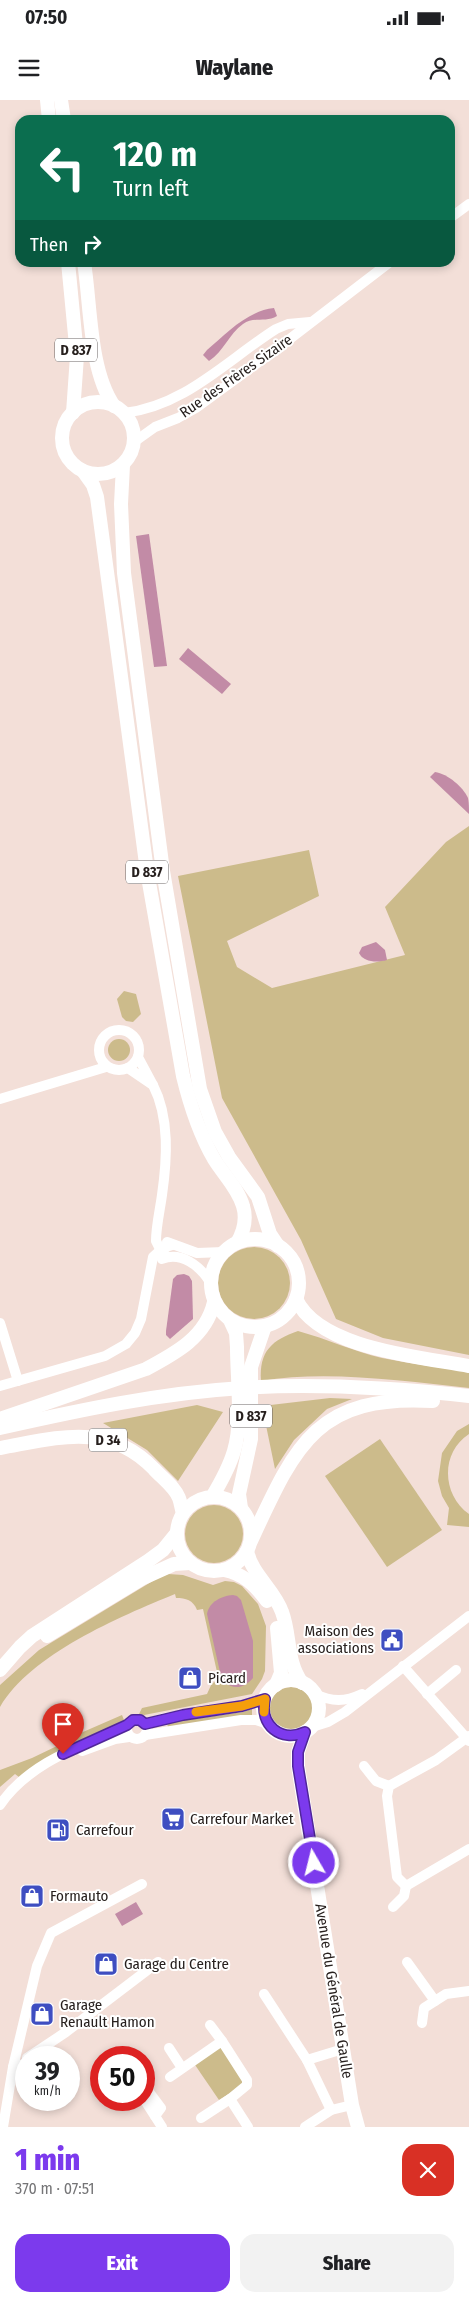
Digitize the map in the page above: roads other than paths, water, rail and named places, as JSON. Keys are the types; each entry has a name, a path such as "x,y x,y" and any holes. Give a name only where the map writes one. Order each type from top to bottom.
{"main road":[{"path":"47,100 48,115"},
{"path":"61,100 63,115"},
{"name":"D 837","path":"68,267 77,356 73,413"},
{"name":"D 837","path":"85,267 97,367 102,385 119,410"},
{"path":"106,403 119,410 134,432 132,450 123,465 108,473 91,474 83,471 70,460 63,444 64,428 73,413 88,404 106,403"},
{"name":"D 837","path":"123,465 121,504 124,573 163,871 200,1089 215,1132 229,1157 258,1197 270,1234 278,1246"},
{"name":"D 837","path":"83,471 93,485 97,497 147,871 183,1076 193,1114 202,1136 241,1200 245,1217 244,1228 237,1243"},
{"path":"0,1419 154,1365 169,1357 204,1328 211,1316 214,1302 210,1282 214,1266 224,1252 237,1243 258,1239 278,1246 290,1256 296,1267 299,1283 296,1299 286,1315 265,1326 247,1327 230,1320 214,1302"},
{"path":"296,1299 302,1312 310,1319 354,1340 401,1356 469,1366"},
{"name":"D 837","path":"212,1497 232,1460 238,1433 237,1347 236,1333 230,1320"},
{"name":"D 837","path":"241,1508 239,1494 251,1438 251,1367 265,1326"},
{"name":"D 34","path":"0,1428 119,1403 212,1390 277,1387 418,1390 469,1396"},
{"path":"224,1570 238,1563 249,1546 301,1447 318,1428 335,1416 354,1408 381,1401 469,1402"},
{"name":"D 34","path":"0,1448 78,1435 108,1440 136,1453 149,1464 178,1496 183,1513"},
{"path":"4,1666 32,1636 163,1550 176,1534 183,1513 196,1501 212,1497 228,1499 241,1508 250,1524 249,1546 252,1565 271,1591 282,1611 291,1662 302,1683 315,1694 319,1711 309,1730 292,1736 285,1736 278,1733 268,1724 264,1712 265,1699 276,1685 281,1672 277,1627 271,1609 250,1582 242,1576 224,1570 206,1571 190,1563 180,1550 176,1534"},
{"path":"4,1666 142,1578 174,1564 190,1563"},
{"path":"276,1685 289,1681 302,1683"},
{"name":"Avenue du Général de Gaulle","path":"309,1730 298,1752 298,1766 352,2105 358,2127"},
{"name":"Avenue du Général de Gaulle","path":"285,1736 298,1766"}],"street":[{"path":"455,214 469,204"},
{"name":"Rue des Frères Sizaire","path":"134,442 155,427 178,418 196,408 383,267"},
{"name":"Rue des Frères Sizaire","path":"119,410 140,410 184,393 208,378 268,334 288,324 310,322"},
{"path":"268,334 278,348"},
{"path":"106,1067 99,1055 99,1046 106,1035 114,1030 125,1031 135,1038 139,1045 138,1057 154,1085 160,1104 166,1146 156,1242 160,1250 168,1257 186,1260 203,1272 210,1282"},
{"path":"0,1099 106,1067 118,1071 128,1068 138,1057"},
{"path":"128,1068 154,1085"},
{"path":"157,1228 162,1237 172,1245 202,1254 224,1252"},
{"path":"0,1386 105,1356 126,1344 135,1332 141,1319 153,1257 160,1250 172,1245"},
{"path":"150,1274 158,1262 168,1257"},
{"path":"0,1323 18,1381"},
{"path":"309,1730 345,1712 469,1616"},
{"path":"403,1666 468,1738 436,1760 389,1786 387,1796 397,1877 406,1886"},
{"path":"427,1694 456,1670"},
{"path":"315,1694 332,1702 352,1699 386,1679"},
{"path":"145,1724 183,1715 242,1706 265,1699"},
{"path":"0,1803 20,1782 63,1754 127,1725 131,1721 137,1719 145,1724 147,1729 145,1735"},
{"path":"44,1766 115,1739 129,1736 138,1740 145,1735 241,1720 256,1720 268,1724"},
{"path":"127,1725 126,1731 129,1736"},
{"path":"364,1766 376,1781 389,1786"},
{"path":"393,1907 404,1896 406,1886 469,1849"},
{"path":"3,2127 13,2067 37,1966 51,1933 142,1884"},
{"path":"45,2046 158,1962"},
{"path":"407,1962 435,2001"},
{"path":"422,2024 424,2008 446,1994 469,1991"},
{"path":"264,1994 307,2060 331,2110"},
{"path":"201,2118 247,2085 247,2080 210,2025"},
{"path":"170,2077 222,2041"},
{"path":"169,2048 182,2068"},
{"path":"307,2060 343,2049"},
{"path":"230,2099 248,2127"},
{"path":"155,2100 161,2108 155,2116"},
{"path":"305,2127 331,2110 352,2105"},
{"path":"152,2111 162,2127"}],"place":[{"name":"Maison des associations","path":"392,1640"},
{"name":"Picard","path":"190,1678"},
{"name":"Carrefour Market","path":"173,1819"},
{"name":"Carrefour","path":"58,1830"},
{"name":"Formauto","path":"32,1896"},
{"name":"Garage du Centre","path":"106,1964"},
{"name":"Garage Renault Hamon","path":"42,2014"}]}
